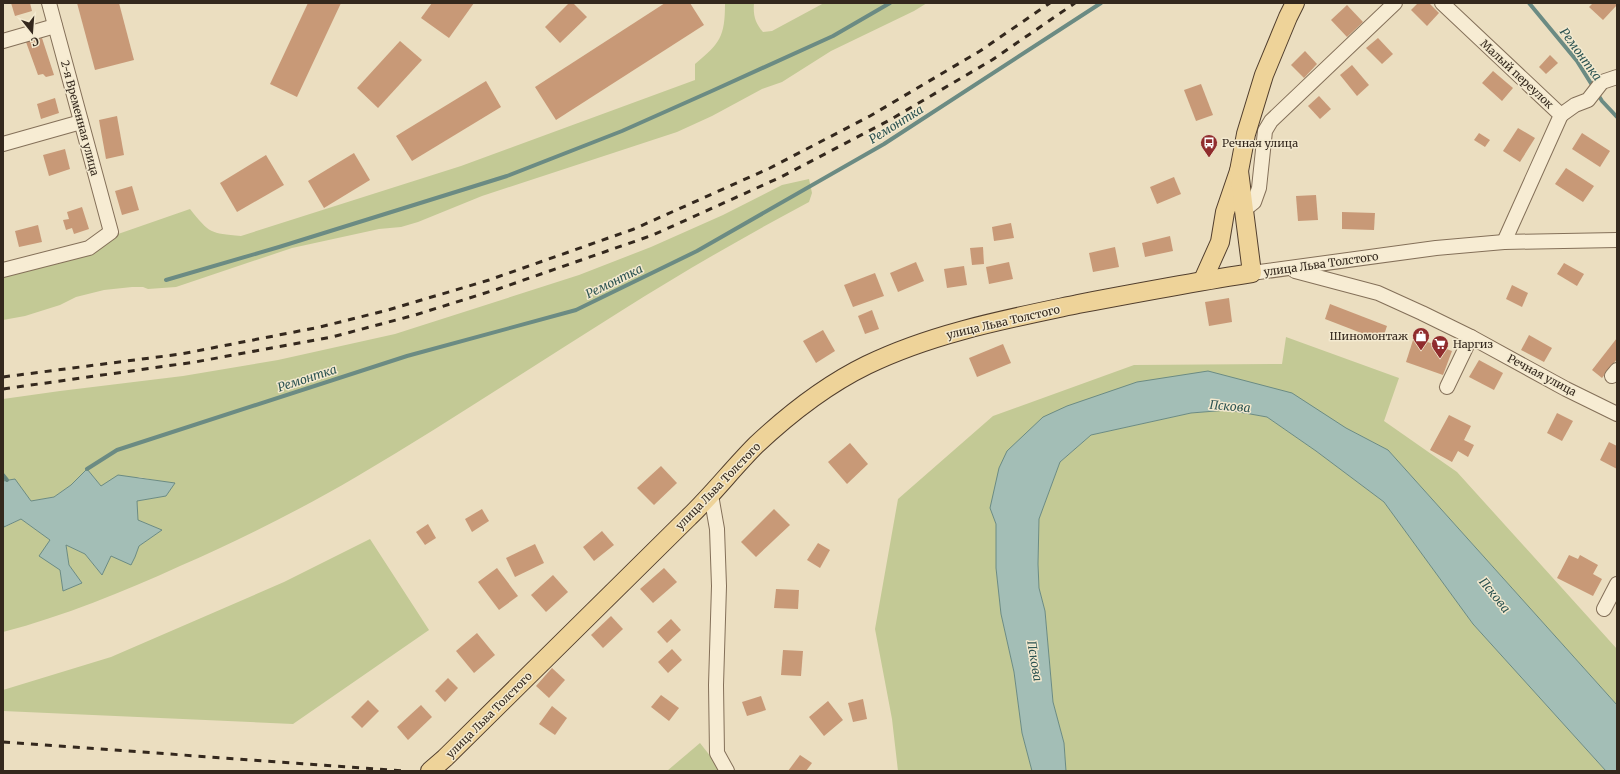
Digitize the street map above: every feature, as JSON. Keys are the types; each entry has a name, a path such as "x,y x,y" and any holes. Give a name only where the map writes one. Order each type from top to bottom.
{"main road":[{"path":"1203,280 1220,242 1225,212 1239,171 1246,134 1264,75 1295,3"},
{"path":"1239,171 1252,273"},
{"name":"улица Льва Толстого","path":"430,771 445,758 711,495 756,446 793,413 823,391 867,365 958,331 1060,308 1203,280 1252,273"}],"street":[{"name":"2-я Временная улица","path":"3,270 89,248 111,232 49,3"},
{"path":"1244,210 1254,202 1258,188 1265,132 1271,121 1395,3"},
{"name":"Малый переулок","path":"1442,3 1561,116 1504,242"},
{"path":"3,41 55,26"},
{"path":"1561,116 1574,104 1588,100 1602,82 1617,77"},
{"path":"3,144 81,122"},
{"name":"улица Льва Толстого","path":"1252,273 1436,248 1504,242 1617,240"},
{"name":"Речная улица","path":"1288,269 1378,293 1471,336 1566,389 1617,414"},
{"path":"1447,387 1471,336"},
{"path":"711,495 717,529 719,586 716,685 717,753 727,771"},
{"path":"1604,609 1617,584"}],"green space":[{"path":"725,3 754,3 755,19 763,32 772,31 824,3 927,3 914,11 831,51 782,82 762,89 712,116 677,132 482,196 418,222 401,227 379,229 292,248 176,287 148,289 143,287 132,287 104,290 76,297 60,305 25,316 3,320 3,274 190,209 211,231 241,236 461,166 695,80 695,64 710,50 722,32 725,15"},
{"path":"809,179 812,193 809,202 668,282 390,457 335,489 247,535 137,585 71,611 3,632 3,523 5,527 21,519 50,540 60,570 63,591 82,583 69,565 66,545 85,554 102,575 111,556 135,557 139,546 162,530 138,520 137,501 166,496 174,484 139,477 101,486 87,469 71,485 54,497 31,501 15,480 3,481 3,399 183,376 278,360 395,334 579,275 651,247 723,215 782,185"},
{"path":"1286,337 1399,378 1384,421 1457,472 1617,649 1617,705 1388,450 1346,428 1137,382 990,508 996,524 996,568 1001,614 1014,672 1022,733 1032,771 898,771 892,719 875,629 898,499 993,416 1134,365 1282,364"},
{"path":"1228,410 1267,417 1316,451 1384,502 1473,624 1606,771 1066,771 1064,743 1053,702 1045,611 1039,588 1038,564 1039,519 1060,462 1091,435 1191,413"},
{"path":"370,539 429,630 293,724 3,711 3,690 111,657 284,582"},
{"path":"700,743 722,771 667,771"}],"water":[{"name":"Пскова","path":"1208,371 1292,393 1346,428 1388,450 1617,705 1617,771 1606,771 1473,624 1384,502 1316,451 1267,417 1228,410 1191,413 1091,435 1060,462 1039,519 1038,564 1039,588 1045,611 1053,702 1064,743 1066,771 1032,771 1022,733 1014,672 1001,614 996,568 996,524 990,508 999,468 1007,451 1043,417 1067,406 1137,382"},
{"path":"87,469 101,486 118,475 175,483 166,496 137,501 138,520 162,530 139,546 131,565 111,556 102,575 85,554 66,545 69,565 82,583 63,591 60,570 39,556 50,540 21,519 4,527 3,481 15,479 31,501 54,497 71,485"}],"building":[{"path":"11,3 30,3 32,11 15,16"},
{"path":"77,3 119,3 134,60 95,70"},
{"path":"308,3 341,3 297,97 270,84"},
{"path":"432,3 474,3 449,38 421,18"},
{"path":"569,3 573,3 587,17 560,43 545,27"},
{"path":"665,3 690,3 704,25 556,120 535,87"},
{"path":"1418,3 1429,3 1439,13 1427,26 1411,10"},
{"path":"1593,3 1617,3 1617,5 1603,20 1589,7"},
{"path":"1347,5 1363,22 1347,37 1331,20"},
{"path":"42,38 54,75 46,77 43,74 38,75 26,42"},
{"path":"1378,38 1393,54 1382,64 1366,48"},
{"path":"400,41 422,60 378,108 357,88"},
{"path":"1305,51 1317,64 1304,78 1291,65"},
{"path":"1550,55 1558,63 1546,74 1539,67"},
{"path":"1352,65 1369,85 1357,96 1340,75"},
{"path":"1493,71 1513,88 1502,101 1482,83"},
{"path":"486,81 501,107 412,161 396,136"},
{"path":"1201,84 1213,115 1196,121 1184,90"},
{"path":"1319,96 1331,109 1320,119 1308,106"},
{"path":"55,98 59,113 41,119 37,104"},
{"path":"117,116 124,155 106,159 99,120"},
{"path":"1518,128 1535,138 1520,162 1503,151"},
{"path":"1479,133 1490,140 1485,147 1474,140"},
{"path":"1582,133 1610,151 1600,167 1572,149"},
{"path":"65,149 70,169 49,176 43,155"},
{"path":"354,153 370,180 324,208 308,181"},
{"path":"266,155 284,185 237,212 220,183"},
{"path":"1566,168 1594,186 1583,202 1555,184"},
{"path":"1174,177 1181,194 1157,204 1150,187"},
{"path":"132,186 139,210 122,215 115,191"},
{"path":"1316,195 1318,220 1298,221 1296,196"},
{"path":"82,207 89,229 74,234 72,228 66,230 63,220 69,219 67,212"},
{"path":"1342,212 1375,213 1374,230 1342,229"},
{"path":"1011,223 1014,238 994,241 992,227"},
{"path":"38,225 42,242 19,247 15,231"},
{"path":"1170,236 1173,251 1145,257 1142,243"},
{"path":"983,247 984,264 972,265 970,248"},
{"path":"1115,247 1119,267 1093,272 1089,253"},
{"path":"916,262 924,281 898,292 890,273"},
{"path":"1009,262 1013,279 989,284 986,267"},
{"path":"1564,263 1584,274 1577,286 1557,274"},
{"path":"964,266 967,285 947,288 944,269"},
{"path":"875,273 884,296 853,307 844,285"},
{"path":"1512,285 1528,293 1522,307 1506,299"},
{"path":"1229,298 1232,322 1209,326 1205,302"},
{"path":"1330,304 1387,326 1382,341 1325,319"},
{"path":"872,310 879,329 865,334 858,316"},
{"path":"823,330 835,351 816,363 803,341"},
{"path":"1529,335 1552,348 1544,362 1521,350"},
{"path":"1414,337 1452,351 1443,375 1406,362"},
{"path":"1617,338 1617,359 1602,378 1592,370"},
{"path":"1003,344 1011,363 977,377 969,358"},
{"path":"1479,360 1503,373 1494,390 1469,377"},
{"path":"1557,413 1573,421 1562,441 1547,433"},
{"path":"1449,415 1471,426 1464,440 1474,445 1468,457 1458,451 1452,462 1430,450"},
{"path":"1609,442 1617,446 1617,469 1600,460"},
{"path":"850,443 868,464 847,484 828,462"},
{"path":"661,466 677,483 654,505 637,488"},
{"path":"482,509 489,521 472,532 465,519"},
{"path":"774,509 790,525 756,557 741,542"},
{"path":"428,524 436,538 425,545 416,532"},
{"path":"602,531 614,545 594,561 583,547"},
{"path":"818,543 830,550 820,568 807,560"},
{"path":"535,544 544,563 515,577 506,558"},
{"path":"1569,555 1578,559 1580,555 1598,565 1593,574 1602,579 1593,596 1557,578"},
{"path":"497,568 518,596 499,610 478,582"},
{"path":"664,568 677,582 653,603 640,589"},
{"path":"553,575 568,592 546,612 531,595"},
{"path":"776,589 799,590 798,609 774,608"},
{"path":"611,616 623,629 603,648 591,635"},
{"path":"671,619 681,630 667,643 657,632"},
{"path":"477,633 495,655 474,673 456,651"},
{"path":"672,649 682,660 668,673 658,662"},
{"path":"783,650 803,651 801,676 781,675"},
{"path":"552,668 565,680 549,698 536,686"},
{"path":"448,678 458,688 445,702 435,691"},
{"path":"661,695 679,708 669,721 651,707"},
{"path":"761,696 766,710 747,716 742,702"},
{"path":"863,699 867,719 853,722 848,703"},
{"path":"368,700 379,711 362,728 351,717"},
{"path":"828,701 843,720 824,736 809,717"},
{"path":"421,705 432,717 408,740 397,727"},
{"path":"552,706 567,718 555,735 539,724"},
{"path":"800,755 812,763 806,771 788,771"}],"waterway":[{"path":"166,280 279,247 507,176 622,131 714,90 833,36 890,3"},
{"name":"Ремонтка","path":"87,469 117,450 407,356 576,310 697,251 884,144 1101,3"},
{"name":"Ремонтка","path":"1529,3 1577,61 1602,101 1617,117"},
{"path":"3,475 7,480"}],"railway":[{"path":"3,377 181,354 320,327 388,310 489,280 634,229 770,168 870,116 980,51 1050,3"},
{"path":"3,389 195,362 332,337 415,315 498,289 653,235 781,177 888,121 992,60 1075,3"},
{"path":"3,742 404,771"}],"place":[{"name":"Речная улица","path":"1209,158"},
{"name":"Шиномонтаж","path":"1421,351"},
{"name":"Наргиз","path":"1440,359"}]}
